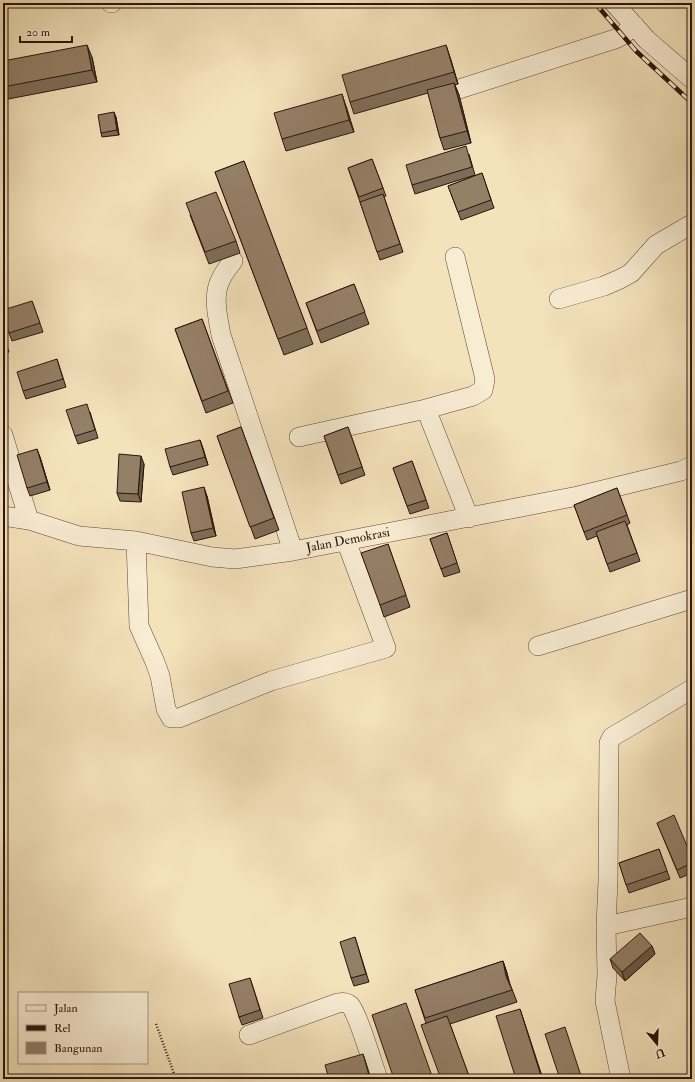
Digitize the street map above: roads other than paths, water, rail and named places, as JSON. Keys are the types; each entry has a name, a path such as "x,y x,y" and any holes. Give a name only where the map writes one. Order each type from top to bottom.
{"street":[{"path":"614,3 648,40 692,79"},
{"path":"456,90 615,39 634,25"},
{"path":"558,299 604,286 631,273 656,245 692,224"},
{"path":"299,437 426,409 474,396 483,390 485,379 455,257"},
{"path":"233,260 220,280 217,294 216,313 221,335 293,551"},
{"path":"426,409 469,518"},
{"path":"3,435 29,520"},
{"name":"Jalan Demokrasi","path":"3,516 29,520 79,536 136,541 212,557 235,559 293,551 578,496 681,471 692,466"},
{"path":"136,541 139,626 160,676 166,709 171,718 179,718 271,681 386,648 346,541"},
{"path":"538,646 692,599"},
{"path":"621,1079 604,1001 607,975 606,926 608,881 609,743 612,737 692,689"},
{"path":"606,926 692,907"},
{"path":"249,1034 338,1003 345,1002 352,1009 357,1020 378,1079"}],"railway":[{"path":"595,3 636,51 692,103"}]}
